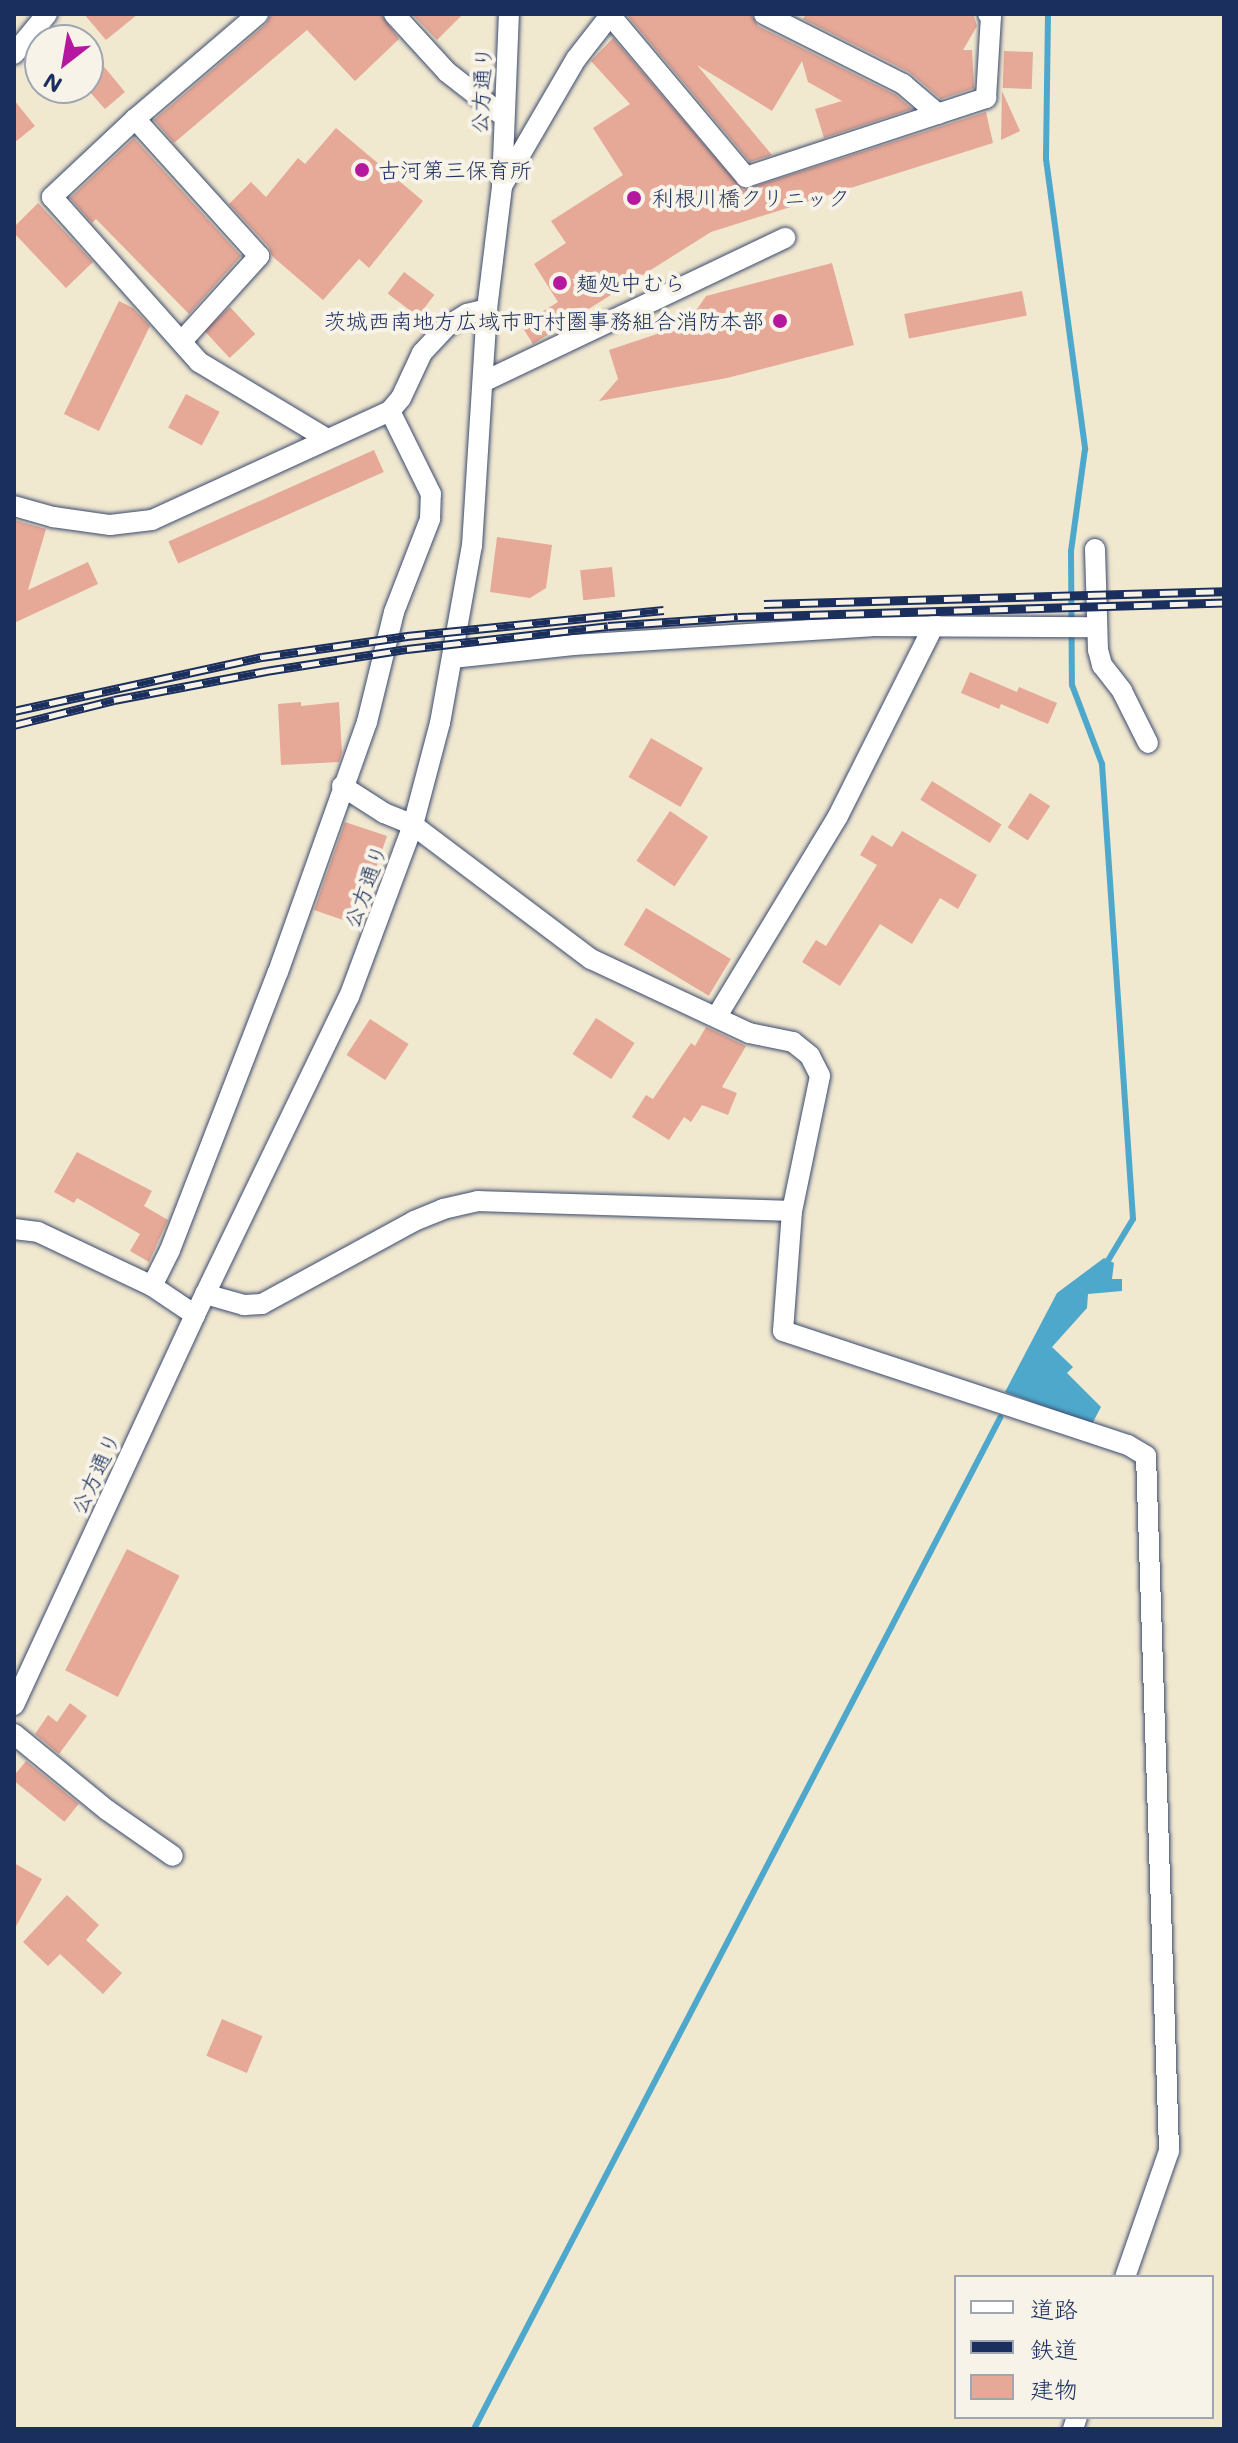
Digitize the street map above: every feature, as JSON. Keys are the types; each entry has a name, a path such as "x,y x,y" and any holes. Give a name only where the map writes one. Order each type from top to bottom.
{"street":[{"path":"14,54 47,14"},
{"path":"258,14 135,119 52,197 199,362 327,439"},
{"path":"394,14 447,72 502,115"},
{"name":"公方通り","path":"14,1705 195,1315 349,997 413,825 440,723 472,546 487,309 502,186 502,115 509,14"},
{"path":"764,14 903,84 938,114"},
{"path":"502,186 576,59 610,15 746,177 986,98 991,17 988,14"},
{"path":"135,119 259,256 182,341"},
{"path":"483,382 785,238"},
{"path":"14,506 53,517 110,525 152,520 390,411 401,398 422,353 438,336 467,314 487,309"},
{"path":"152,1286 170,1250 278,972 367,722 394,612 430,519 431,494 390,411"},
{"path":"1095,549 1091,627 1102,665 1122,691 1148,743"},
{"path":"452,658 670,638 934,625 1091,627"},
{"path":"717,1016 838,816 934,625"},
{"path":"342,786 384,813 413,825 591,959 616,974 717,1016 749,1033 793,1042 810,1056 820,1076 792,1211 783,1331 1128,1445 1146,1456 1169,2151 1126,2275"},
{"path":"205,1294 244,1305 262,1304 414,1221 443,1209 478,1201 792,1211"},
{"path":"14,1229 38,1232 152,1286 195,1315"},
{"path":"14,1734 107,1810 173,1856"}],"water":[{"path":"1104,1258 1114,1263 1112,1279 1122,1279 1122,1291 1088,1294 1087,1308 1052,1347 1073,1367 1067,1373 1101,1407 1092,1424 1005,1392 1057,1293"}],"building":[{"path":"84,14 138,14 106,40 104,24 92,24"},
{"path":"271,14 381,14 399,39 355,81 307,30 174,143 154,120 266,24"},
{"path":"412,14 463,14 437,40"},
{"path":"626,14 751,14 758,26 896,95 912,109 824,138 815,109 842,101 808,82 802,61 772,111 697,65 772,155 750,162"},
{"path":"806,14 973,14 977,26 963,50 972,50 974,88 941,99 909,72 803,19"},
{"path":"613,38 743,190 986,112 993,143 711,232 533,344 521,325 558,302 534,264 566,243 551,221 623,175 593,128 630,104 591,61"},
{"path":"1004,51 1033,52 1032,89 1003,88"},
{"path":"104,67 125,92 105,109 101,104 104,104"},
{"path":"1002,91 1020,131 1001,140"},
{"path":"14,100 35,126 14,143"},
{"path":"336,128 423,201 369,268 359,259 323,300 272,256 269,247 229,204 251,182 266,197 298,158 305,164"},
{"path":"134,138 241,256 189,314 96,219 92,223 70,198"},
{"path":"38,203 93,262 66,288 14,233 14,227"},
{"name":"茨城西南地方広域市町村圏事務組合消防本部","path":"832,263 854,345 727,378 599,401 618,379 609,350 687,324 706,296"},
{"path":"404,272 434,295 418,316 388,294"},
{"path":"1022,291 1027,316 909,338 904,314"},
{"path":"119,301 133,308 150,326 99,431 64,414"},
{"path":"230,307 255,334 230,358 204,331"},
{"path":"186,394 220,412 202,445 168,428"},
{"path":"374,450 384,472 178,563 168,542"},
{"path":"14,520 46,529 28,590 88,562 98,584 14,623"},
{"path":"497,537 552,545 546,588 530,598 490,592"},
{"path":"612,567 615,597 583,600 580,570"},
{"path":"970,672 1017,692 1019,687 1057,703 1048,724 1001,704 999,709 961,693"},
{"path":"301,702 301,706 339,702 342,753 339,762 281,765 278,704"},
{"path":"651,738 703,768 680,807 628,777"},
{"path":"932,781 1002,824 990,843 920,800"},
{"path":"1030,793 1050,806 1028,840 1008,827"},
{"path":"670,811 708,837 675,886 636,861"},
{"path":"345,822 387,836 373,877 365,875 349,922 314,910"},
{"path":"902,831 977,875 958,909 940,898 912,944 880,924 840,986 802,962 816,940 826,946 877,865 860,855 872,835 892,847"},
{"path":"646,908 731,959 709,996 624,945"},
{"path":"596,1018 635,1043 611,1079 573,1054"},
{"path":"370,1019 409,1044 385,1080 347,1055"},
{"path":"706,1027 746,1046 722,1087 737,1093 728,1115 702,1105 691,1122 684,1117 669,1140 632,1117 646,1095 653,1099 691,1043 695,1046"},
{"path":"77,1152 152,1191 144,1206 168,1220 149,1262 130,1251 140,1234 77,1198 74,1203 54,1192"},
{"path":"127,1549 180,1576 118,1697 65,1670"},
{"path":"70,1703 87,1716 59,1754 35,1734 48,1715 57,1722"},
{"path":"26,1761 79,1804 64,1822 14,1781 14,1776"},
{"path":"14,1863 42,1879 14,1930"},
{"path":"67,1895 99,1925 86,1940 122,1973 103,1994 60,1954 48,1966 23,1942"},
{"path":"222,2019 263,2036 247,2073 206,2056"}],"waterway":[{"path":"1048,14 1046,159 1085,449 1071,551 1072,685 1102,764 1133,1219 1106,1264"},
{"path":"474,2429 1000,1418"}],"railway":[{"path":"764,604 1224,591"},
{"path":"14,725 114,700 266,671 407,649 608,626 738,617 1224,603"},
{"path":"14,711 262,657 407,636 664,610"}],"place":[{"name":"古河第三保育所","path":"362,170"},
{"name":"利根川橋クリニック","path":"634,198"},
{"name":"麺処中むら","path":"560,283"},
{"name":"茨城西南地方広域市町村圏事務組合消防本部","path":"780,321"}]}
